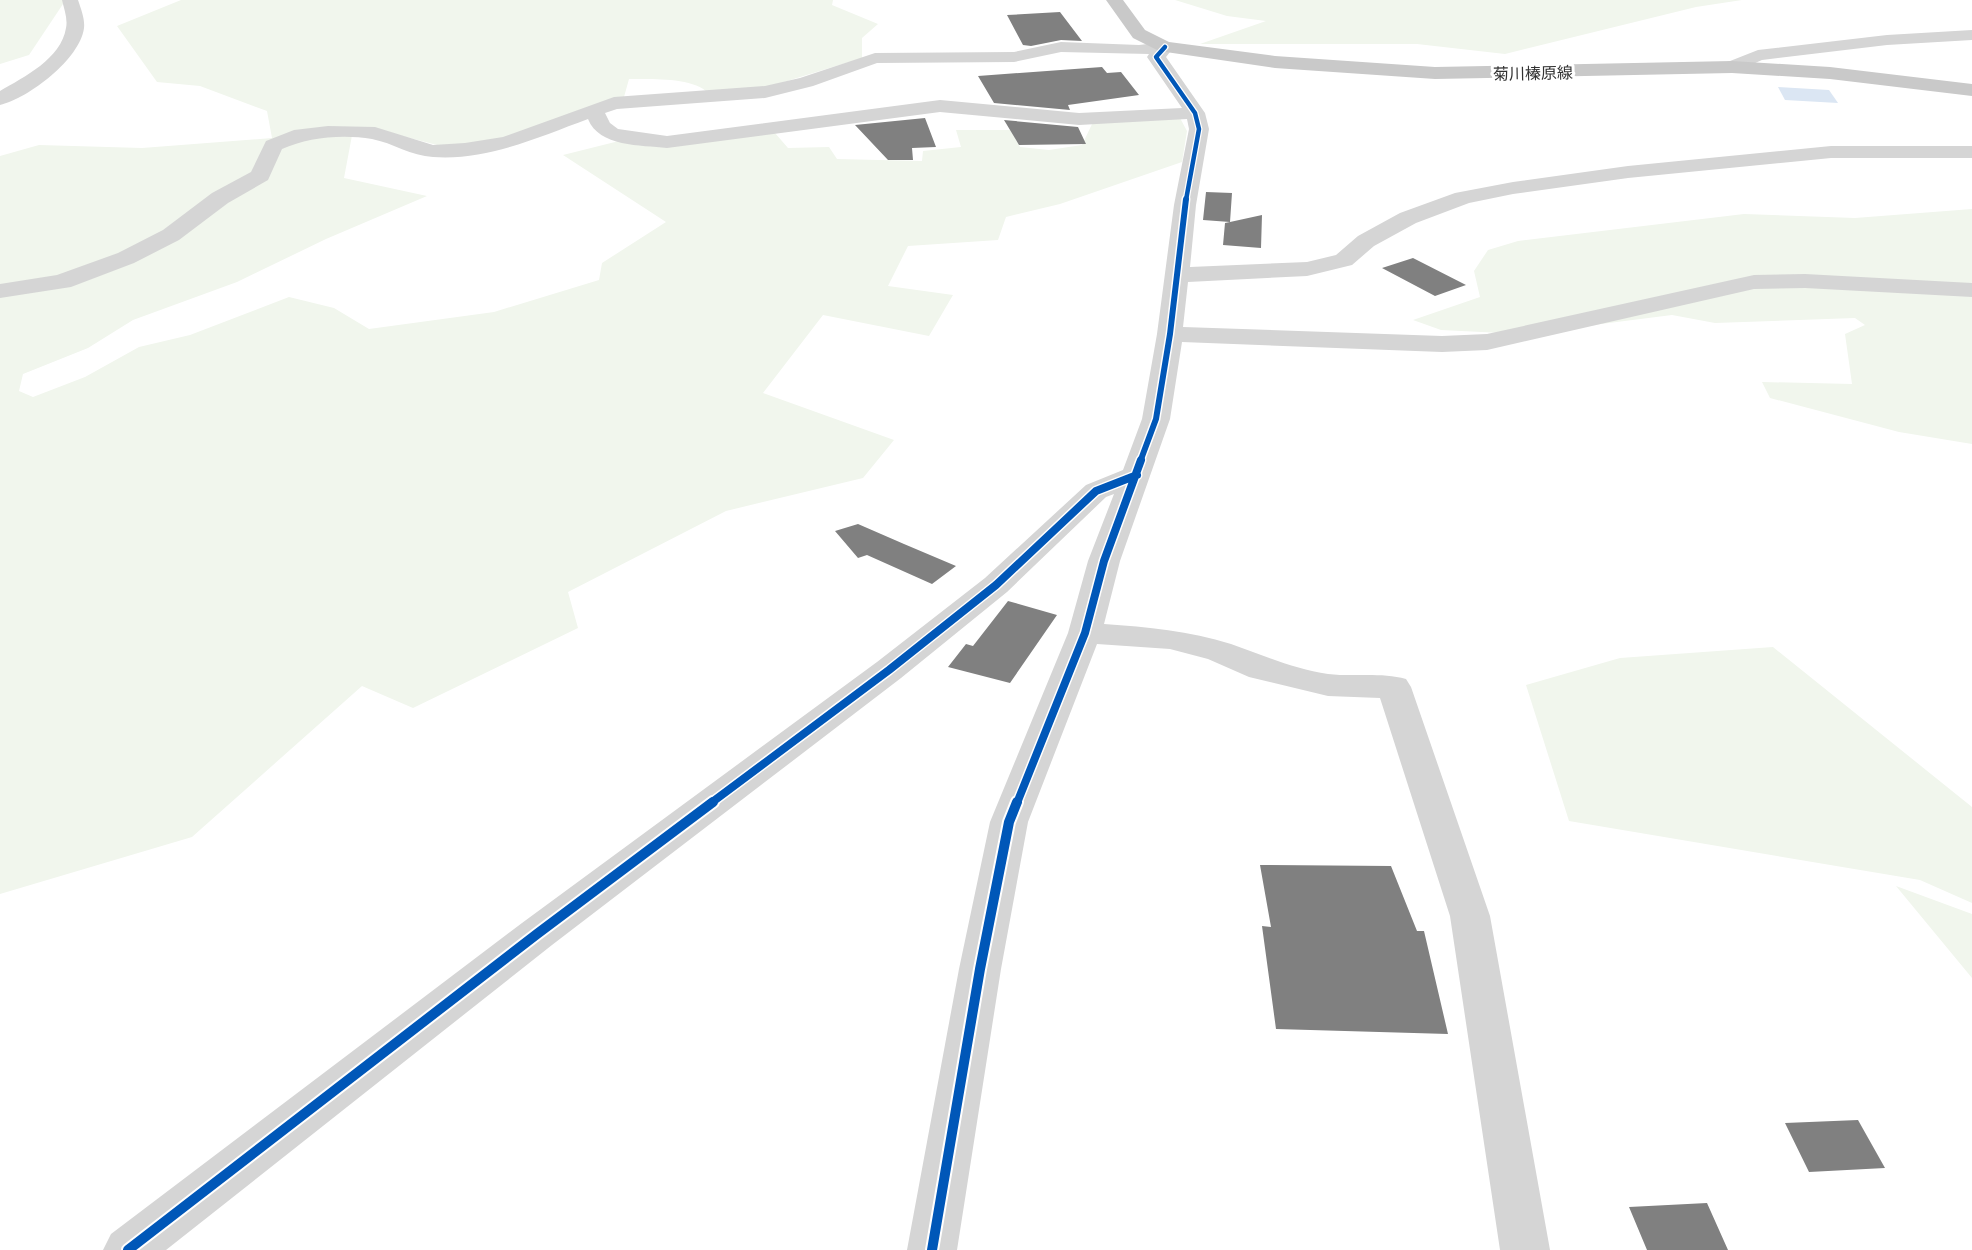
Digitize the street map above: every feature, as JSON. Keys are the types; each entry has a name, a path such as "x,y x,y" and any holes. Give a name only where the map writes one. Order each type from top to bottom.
{"main road":[{"name":"菊川榛原線","path":"1114,0 1139,34 1165,47 1275,62 1436,73 1732,68 1830,73 1972,90"}],"street":[{"path":"0,99 41,74 62,53 76,26 70,0"},
{"path":"1732,68 1758,55 1887,40 1972,35"},
{"path":"0,291 62,282 126,258 171,235 219,198 246,185 260,175 273,145 294,136 328,132 375,133 409,146 433,151 465,149 507,142 594,108 627,100 765,92 806,82 875,58 1014,57 1062,47 1139,50 1165,47"},
{"path":"932,1250 980,969 1009,822 1085,633 1104,561 1156,419 1199,129 1196,113 1156,57 1165,47"},
{"path":"594,108 600,126 611,133 667,142 771,130 930,107 1045,113 1079,119 1196,113"},
{"path":"1176,275 1307,269 1344,260 1366,241 1408,218 1463,198 1513,188 1628,172 1838,152 1972,152"},
{"path":"1170,334 1442,344 1487,342 1754,282 1805,281 1972,290"},
{"path":"128,1250 537,934 898,663 996,585 1096,491 1137,476"},
{"path":"1085,633 1170,639 1220,652 1261,669 1328,685 1394,687 1470,916 1511,1153 1525,1250"}],"shaded area":[{"path":"0,0 63,0 63,4 29,55 0,64"},
{"path":"181,0 833,0 832,5 878,24 862,38 862,58 761,89 708,93 693,84 682,82 629,79 624,97 499,141 441,146 379,130 353,130 344,178 427,196 326,239 237,282 133,320 88,348 23,374 19,391 33,397 85,377 139,347 190,335 289,297 334,308 369,329 494,312 599,280 602,263 666,222 563,155 627,139 775,133 788,148 829,147 837,159 922,161 923,151 961,147 956,130 1011,130 1020,147 1049,150 1082,145 1093,122 1180,118 1187,131 1182,162 1060,204 1006,217 998,240 908,246 888,286 953,295 929,336 823,315 763,393 894,440 863,478 726,511 568,592 578,628 413,708 362,686 192,837 0,894 0,156 39,145 142,148 272,138 267,111 200,86 157,82 117,26"},
{"path":"1175,0 1742,0 1696,7 1505,54 1417,44 1200,44 1266,21 1227,16"},
{"path":"1778,87 1829,90 1838,103 1785,100"},
{"path":"1972,209 1972,444 1899,432 1770,398 1762,382 1852,384 1845,334 1865,325 1855,318 1715,323 1672,315 1522,334 1441,330 1413,320 1480,297 1474,271 1488,250 1518,241 1744,214 1855,218"},
{"path":"1773,647 1972,807 1972,903 1920,880 1569,821 1526,685 1620,658"},
{"path":"1896,886 1972,914 1972,978"}],"building":[{"path":"1060,12 1082,41 1061,40 1031,46 1023,45 1007,15"},
{"path":"1102,67 1107,73 1121,72 1139,95 1068,105 1070,110 994,103 978,76"},
{"path":"925,118 936,147 912,148 913,160 888,160 855,125"},
{"path":"1004,120 1078,127 1086,144 1019,145"},
{"path":"1206,192 1232,193 1230,222 1203,220"},
{"path":"1262,215 1261,248 1223,245 1225,223"},
{"path":"1413,258 1466,285 1435,296 1382,268"},
{"path":"858,524 956,566 932,584 867,555 858,558 835,531"},
{"path":"1008,601 1057,615 1010,683 948,667 966,644 973,646"},
{"path":"1260,865 1391,866 1417,931 1424,931 1448,1034 1276,1029 1262,926 1271,927"},
{"path":"1858,1120 1885,1168 1809,1172 1785,1123"},
{"path":"1707,1203 1728,1250 1647,1250 1629,1207"}],"cycle path":[{"path":"932,1250 980,969 1009,822 1085,633 1104,561 1156,419 1170,334 1185,205 1199,129 1195,113 1156,57 1165,47"},
{"path":"128,1250 537,934 889,670 996,585 1096,491 1137,475"}]}
